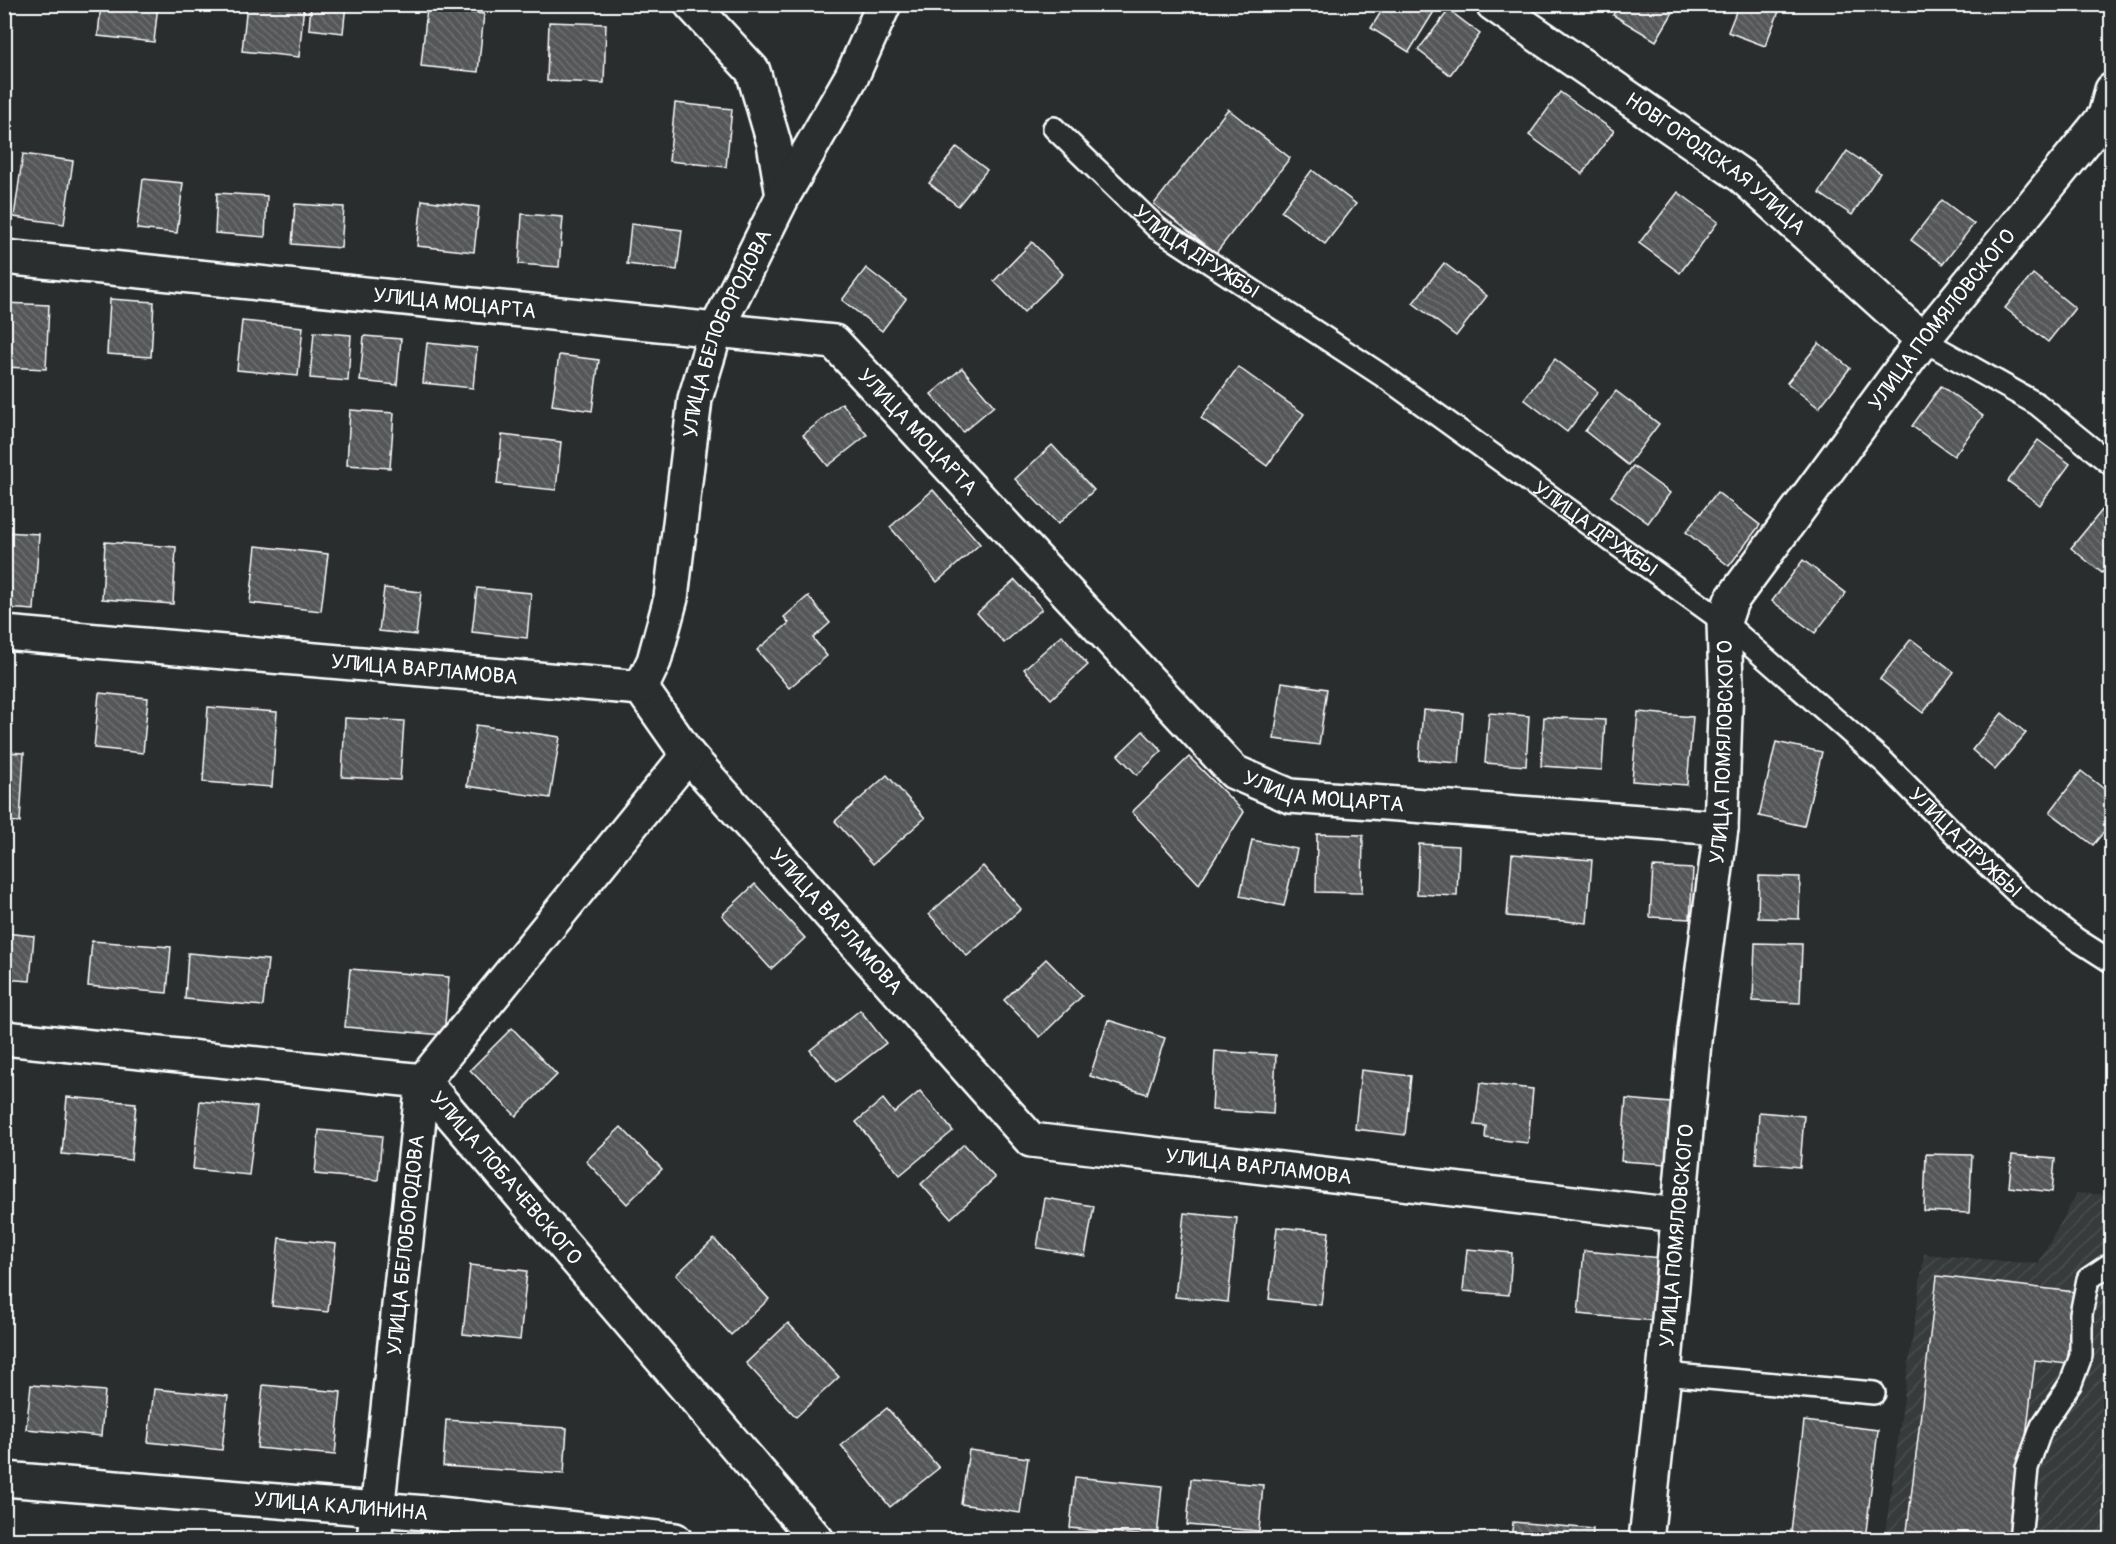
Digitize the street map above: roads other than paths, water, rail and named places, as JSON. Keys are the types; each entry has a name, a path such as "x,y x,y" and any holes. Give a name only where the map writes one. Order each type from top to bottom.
{"street":[{"path":"691,4 753,71 774,143 783,196"},
{"name":"УЛИЦА БЕЛОБОРОДОВА","path":"641,688 654,661 671,597 695,399 716,330 783,196 852,76 884,4"},
{"name":"НОВГОРОДСКАЯ УЛИЦА","path":"1493,4 1743,177 1923,340"},
{"name":"УЛИЦА ПОМЯЛОВСКОГО","path":"1646,1539 1664,1374 1695,1031 1721,828 1726,684 1724,622 1731,601 1923,340 2105,116 2112,90"},
{"name":"УЛИЦА МОЦАРТА","path":"4,258 834,342 1234,772 1290,796 1721,828"},
{"name":"УЛИЦА ВАРЛАМОВА","path":"4,633 641,688 688,755 1031,1140 1677,1215"},
{"path":"423,1081 688,755"},
{"name":"УЛИЦА ЛОБАЧЕВСКОГО","path":"4,1038 423,1081 817,1539"},
{"name":"УЛИЦА БЕЛОБОРОДОВА","path":"376,1525 423,1081"},
{"name":"УЛИЦА КАЛИНИНА","path":"4,1479 376,1525 439,1514 675,1539"}],"lane":[{"name":"УЛИЦА ДРУЖБЫ","path":"1054,128 1157,228 1389,380 1724,622 1885,763 2019,895 2076,939 2112,962"},
{"path":"1923,340 2037,404 2112,465"},
{"path":"2020,1539 2027,1468 2042,1426 2071,1383 2081,1356 2081,1314 2088,1279 2112,1263"},
{"path":"1664,1374 1874,1392"}]}
